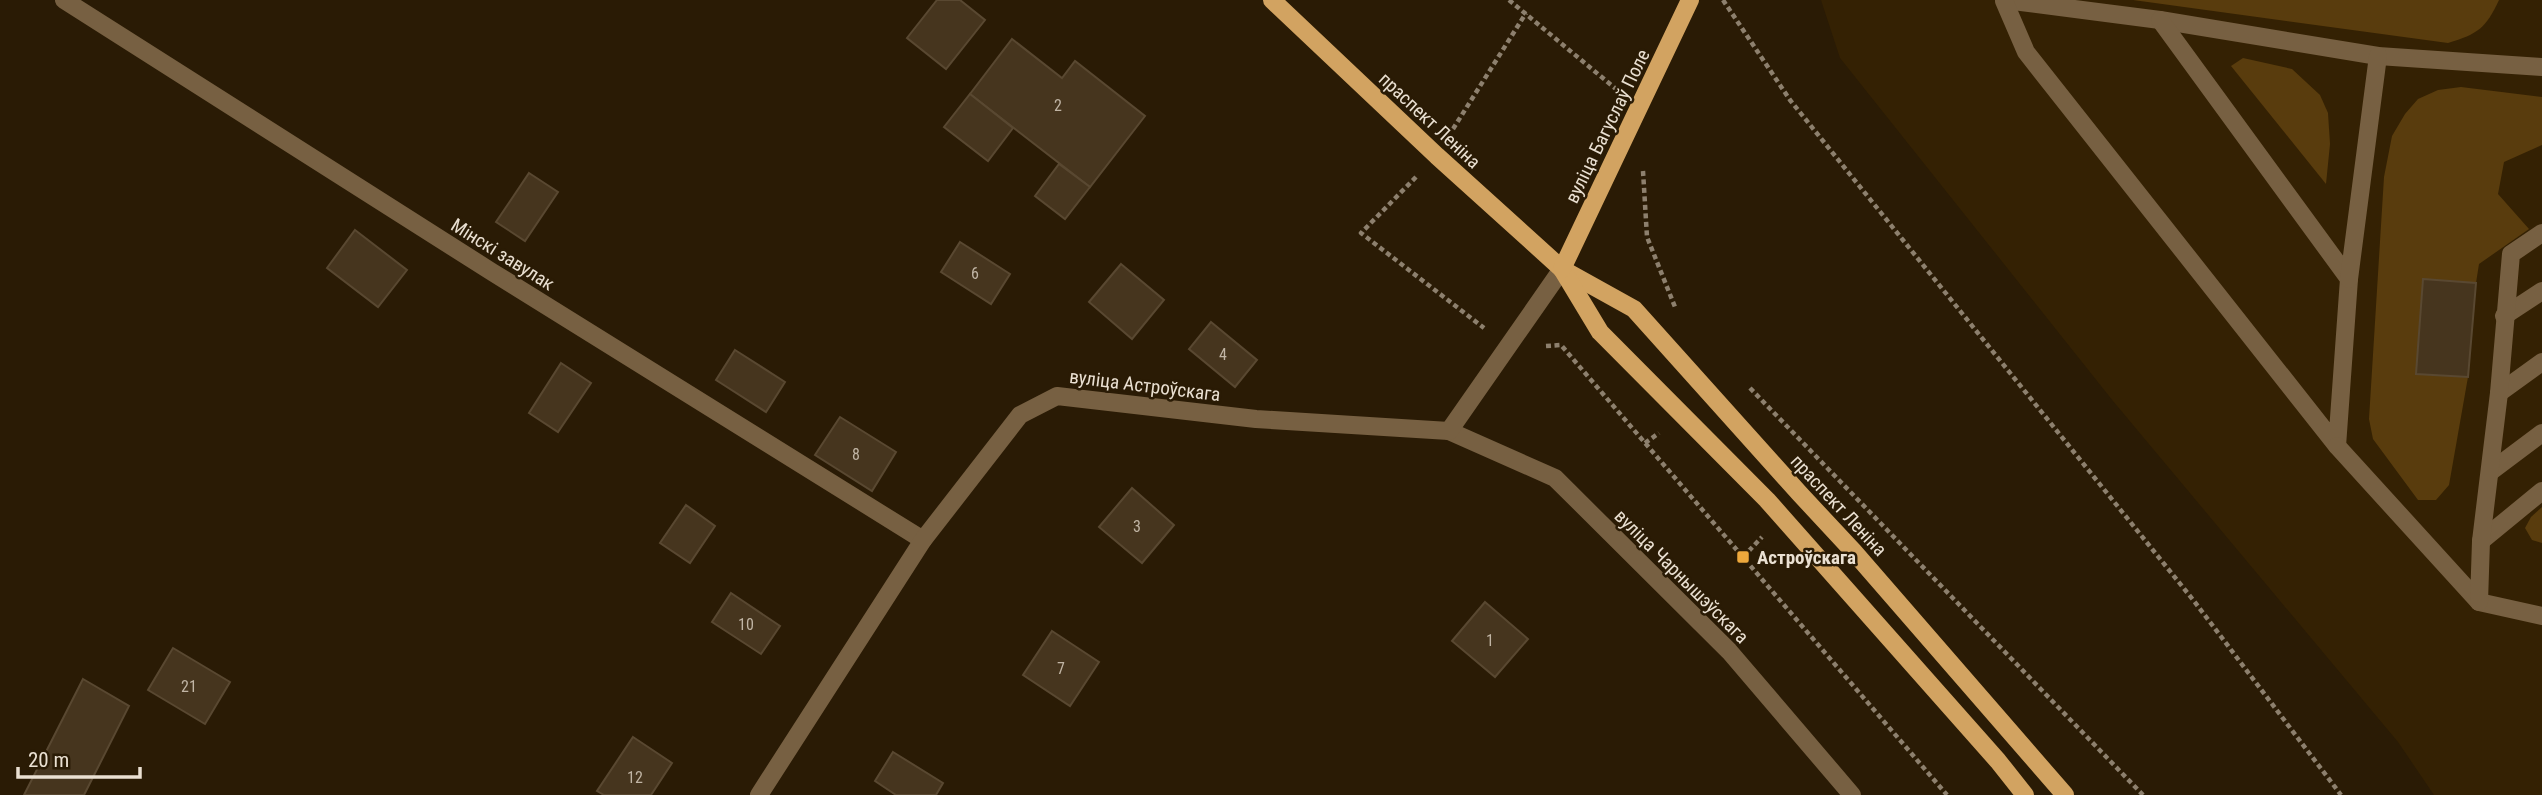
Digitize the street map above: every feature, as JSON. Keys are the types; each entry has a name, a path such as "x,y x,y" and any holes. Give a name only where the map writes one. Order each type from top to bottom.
{"main road":[{"name":"праспект Леніна","path":"1272,0 1437,156 1562,269 1634,309 1854,552 2065,795"},
{"name":"вуліца Багуслаў Поле","path":"1562,269 1690,0"},
{"name":"праспект Леніна","path":"1562,269 1600,332 1767,500 2025,795"}],"street":[{"name":"Мінскі завулак","path":"64,0 481,265 923,540"},
{"path":"2542,67 2378,56 2160,20 2005,0 2026,52 2337,446 2479,602 2542,616"},
{"path":"2160,20 2349,279"},
{"path":"2337,446 2349,279 2378,56"},
{"path":"2479,602 2482,541 2511,254 2542,233"},
{"path":"1449,431 1562,269"},
{"path":"2504,316 2542,291"},
{"path":"2499,393 2542,362"},
{"name":"вуліца Астроўскага","path":"759,795 923,540 1020,415 1057,396 1256,419 1449,431"},
{"name":"вуліца Чарнышэўскага","path":"1449,431 1555,478 1729,651 1852,795"},
{"path":"2490,472 2542,433"},
{"path":"2482,541 2542,491"}],"path":[{"path":"1509,0 1640,109"},
{"path":"1723,0 1790,100 2194,601 2341,795"},
{"path":"1643,168 1647,237 1677,311"},
{"path":"1361,233 1509,347 1561,345 1947,795"},
{"path":"1744,382 2143,795"}],"shaded area":[{"path":"1821,0 2542,0 2542,795 2434,795 2398,742 2113,401 1840,58"},
{"path":"2133,0 2499,0 2480,29 2448,43"},
{"path":"2243,58 2292,69 2320,95 2328,113 2330,144 2326,184 2231,66"},
{"path":"2461,87 2542,97 2542,145 2504,162 2498,194 2529,229 2479,264 2476,283 2423,279 2416,373 2468,377 2449,485 2436,500 2418,500 2373,439 2369,419 2384,177 2392,136 2405,114 2418,99 2438,90"},
{"path":"2542,507 2542,543 2532,540 2525,528 2531,517"}],"building":[{"path":"937,0 960,0 985,20 946,69 907,38"},
{"path":"1012,39 1062,78 1075,61 1145,116 1090,187 970,94"},
{"path":"970,94 1013,128 988,161 944,127"},
{"path":"1059,164 1090,187 1065,219 1035,196"},
{"path":"529,173 558,192 525,241 496,222"},
{"path":"355,230 407,270 378,307 327,268"},
{"path":"960,242 1010,274 991,304 941,272"},
{"path":"1121,264 1164,300 1132,339 1089,302"},
{"path":"2423,279 2476,283 2468,377 2416,374"},
{"path":"1211,322 1257,360 1235,387 1189,349"},
{"path":"735,350 785,382 766,412 716,380"},
{"path":"561,363 591,383 558,432 529,413"},
{"path":"840,417 896,452 872,491 815,455"},
{"path":"1132,488 1174,525 1142,563 1099,527"},
{"path":"686,505 715,526 690,563 660,543"},
{"path":"731,593 780,626 761,654 712,622"},
{"path":"1485,602 1528,639 1495,677 1452,641"},
{"path":"1052,631 1099,662 1070,706 1023,675"},
{"path":"173,648 230,682 205,724 148,690"},
{"path":"83,679 129,706 84,795 24,795"},
{"path":"633,737 672,763 651,795 604,795 597,791"},
{"path":"893,752 943,783 936,795 896,795 875,781"}],"place":[{"name":"Астроўскага","path":"1743,557"}]}
